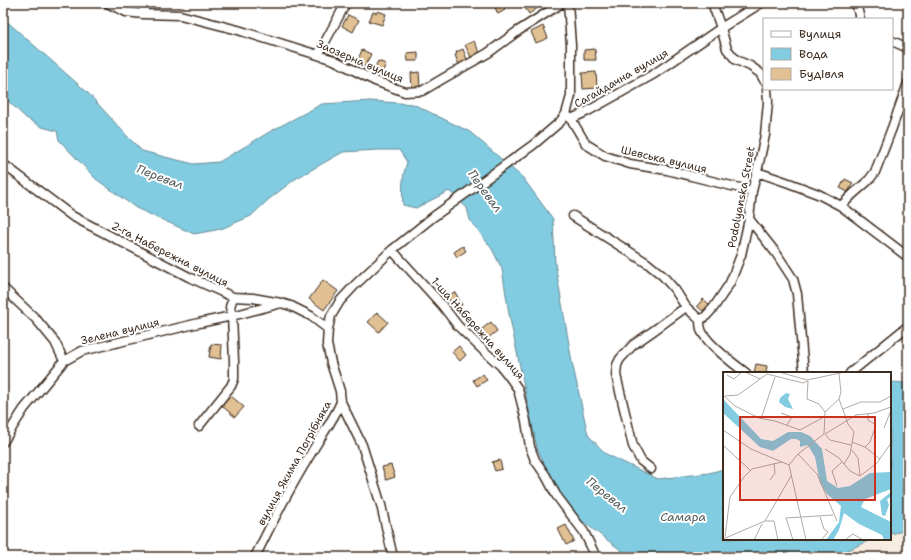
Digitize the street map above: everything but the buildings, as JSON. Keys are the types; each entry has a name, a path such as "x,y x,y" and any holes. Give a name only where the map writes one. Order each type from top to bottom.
{"street":[{"name":"Заозерна вулиця","path":"107,3 126,12 180,15 238,30 318,54 334,60 375,81 405,92 422,91 488,53 518,30 562,3"},
{"path":"142,14 145,3"},
{"path":"318,54 346,3"},
{"name":"Сагайдачна вулиця","path":"568,3 571,45 571,96 569,117"},
{"path":"712,3 727,49 736,60 750,66 760,73 763,78"},
{"name":"Сагайдачна вулиця","path":"392,250 433,217 533,145 560,122 569,117 588,111 654,74 721,28 761,3"},
{"path":"856,3 860,18"},
{"path":"893,41 908,48"},
{"path":"840,206 869,180 875,172 908,83"},
{"name":"Podolyanska Street","path":"700,320 714,307 730,283 741,255 749,219 752,191 765,135 768,102 767,90"},
{"name":"Шевська вулиця","path":"569,117 586,144 605,156 630,164 667,170 752,191"},
{"name":"2-га Набережна вулиця","path":"3,164 72,216 189,277 233,298 253,298 291,306 311,316 328,329"},
{"path":"757,172 811,191 840,206 908,257"},
{"path":"573,216 647,263 663,276 675,290 686,307 700,320 702,333 745,372"},
{"path":"749,219 776,253 793,279 797,294 804,372"},
{"path":"392,250 355,284 340,301 331,316 327,344 330,363 340,391 341,402 362,445 381,505 393,557"},
{"name":"1-ша Набережна вулиця","path":"392,250 442,305 458,326 484,352 501,366 518,389 526,421 530,447 535,460 546,476 556,495 584,532 596,557"},
{"path":"3,288 36,319 55,342 64,361"},
{"path":"199,426 231,386 234,379 232,316 230,307 233,298"},
{"name":"Зелена вулиця","path":"3,442 24,409 64,361 82,351 281,303"},
{"path":"651,469 641,461 633,446 616,375 617,365 620,359 633,345 686,307"},
{"path":"851,372 908,326"},
{"name":"вулиця Якима Погрібняка","path":"255,557 278,510 310,454 336,414 341,402"}],"shaded area":[{"path":"908,530 908,557 838,557 842,553 870,540 891,540 891,534"}],"water":[{"name":"Самара","path":"3,18 87,92 142,151 169,158 194,164 219,162 271,131 322,104 370,101 413,104 470,132 523,178 553,219 555,263 572,362 588,435 606,454 658,479 709,473 723,469 723,540 870,540 842,553 838,557 630,557 582,521 561,500 537,448 509,314 502,269 492,249 470,220 467,208 449,191 416,208 403,205 403,183 407,162 399,150 343,152 295,179 268,200 251,216 221,229 194,234 136,208 96,179 59,140 57,131 42,127 26,118 3,96"},
{"path":"891,382 908,383 908,530 891,534"}],"water label":[{"name":"Перевал","path":"160,177"},
{"name":"Перевал","path":"485,191"},
{"name":"Перевал","path":"607,495"}]}
